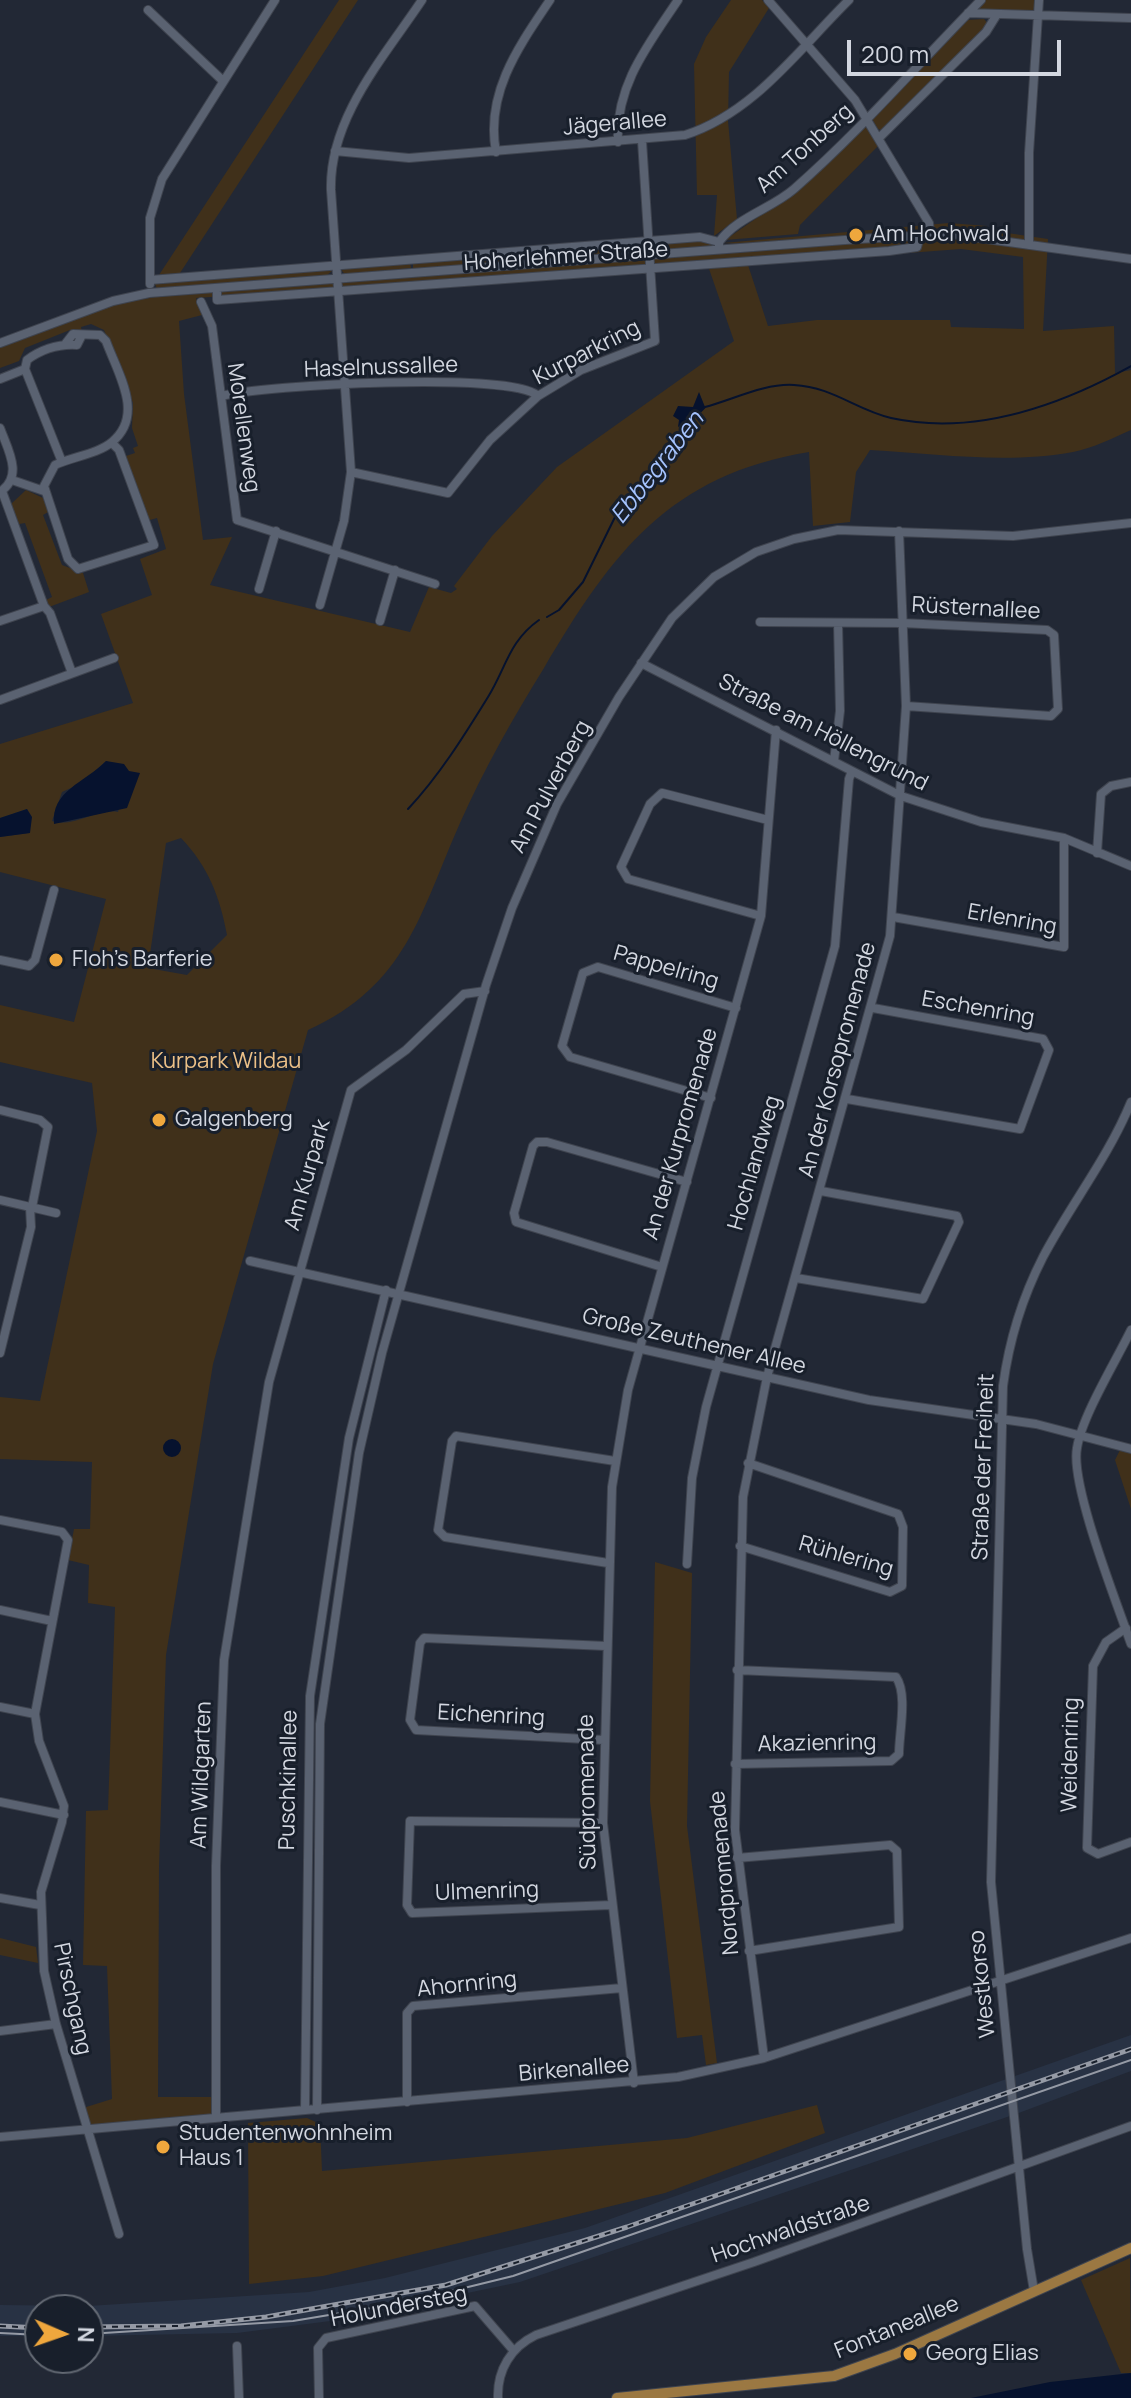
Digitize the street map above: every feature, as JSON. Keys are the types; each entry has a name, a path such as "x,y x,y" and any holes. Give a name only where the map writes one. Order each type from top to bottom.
{"main road":[{"name":"Fontaneallee","path":"617,2398 834,2376 895,2354 1131,2248"}],"street":[{"path":"146,294 150,280 149,233 158,189 171,161 275,0"},
{"path":"320,605 336,550 351,472 331,181 335,151 352,107 422,0"},
{"path":"496,152 494,118 502,82 515,53 550,0"},
{"path":"618,142 618,118 626,83 678,0"},
{"path":"768,0 866,117 929,223 925,234"},
{"name":"Jägerallee","path":"335,151 390,159 642,141 685,135 719,122 760,91 849,0"},
{"name":"Am Tonberg","path":"719,246 740,223 793,190 981,0"},
{"path":"1029,245 1029,153 1039,0"},
{"path":"148,10 222,80"},
{"path":"968,13 1131,18"},
{"name":"Am Tonberg","path":"879,138 986,32 996,16"},
{"name":"Kurparkring","path":"351,472 448,493 498,431 538,396 602,360 655,341 642,141"},
{"name":"Hoherlehmer Straße","path":"217,288 217,300 651,269 917,247 925,234"},
{"name":"Hoherlehmer Straße","path":"0,343 113,301 146,294 650,255 719,246 925,234 1131,259"},
{"name":"Hoherlehmer Straße","path":"150,280 707,237 719,246"},
{"name":"Morellenweg","path":"201,302 212,326 237,520 435,584"},
{"path":"62,462 25,369 27,360 66,343 73,334 81,337 100,335 106,341 129,402 126,428 112,443 62,462 49,473 44,491 68,559 78,569 154,545 119,450 112,443"},
{"path":"0,379 25,369"},
{"name":"Haselnussallee","path":"222,396 347,385 476,384 521,389 538,396"},
{"path":"0,428 14,467 12,480 1,492 72,673"},
{"path":"12,480 44,491"},
{"name":"Am Pulverberg","path":"358,1455 398,1293 512,908 555,809 641,663 691,596 719,574 756,552 792,539 831,531 1013,536 1131,523"},
{"path":"259,589 276,531"},
{"name":"An der Korsopromenade","path":"739,1588 748,1463 767,1377 873,1008 893,917 906,706 899,531"},
{"path":"380,621 395,570"},
{"path":"0,621 44,606"},
{"name":"Rüsternallee","path":"760,622 902,623 1047,630 1054,635 1057,644 1058,709 1051,716 906,706"},
{"path":"834,761 840,711 838,623"},
{"path":"0,700 114,658"},
{"name":"Straße am Höllengrund","path":"641,663 901,796 981,822 1064,838 1131,866"},
{"name":"An der Kurpromenade","path":"608,1546 615,1461 639,1348 761,916 776,730"},
{"name":"Hochlandweg","path":"687,1564 692,1478 716,1366 835,946 852,771"},
{"path":"1097,853 1101,794 1111,786 1131,782"},
{"path":"761,916 628,879 621,867 650,804 662,793 768,820"},
{"name":"Erlenring","path":"893,917 1064,947 1064,838"},
{"path":"0,960 29,966 35,960 54,890"},
{"name":"Pappelring","path":"711,1098 570,1057 562,1046 572,1007 583,973 598,967 736,1008"},
{"name":"Am Kurpark","path":"259,1436 271,1372 351,1090 406,1050 464,994 485,991"},
{"name":"Eschenring","path":"847,1099 1020,1129 1049,1050 1043,1039 873,1008"},
{"name":"Straße der Freiheit","path":"995,1672 1001,1418 1008,1354 1028,1290 1046,1252 1121,1126 1131,1102"},
{"path":"0,1110 40,1120 48,1127 31,1207 31,1227 0,1353"},
{"path":"1121,1126 1131,1132"},
{"path":"662,1267 522,1226 516,1222 514,1213 517,1200 533,1146 541,1141 687,1182"},
{"path":"796,1278 923,1299 959,1222 957,1216 821,1191"},
{"path":"0,1200 56,1213"},
{"name":"Große Zeuthener Allee","path":"250,1261 869,1400 1001,1418 1081,1434 1131,1449"},
{"name":"Puschkinallee","path":"305,2110 310,1696 346,1453 386,1290"},
{"path":"1131,1330 1081,1434 1076,1462 1080,1489 1131,1644"},
{"name":"Am Wildgarten","path":"216,2118 216,1866 224,1660 259,1436"},
{"path":"608,1563 445,1537 438,1530 452,1441 456,1436 615,1461"},
{"name":"Puschkinallee","path":"317,2110 319,1739 325,1670 358,1455"},
{"name":"Rühlering","path":"740,1546 890,1592 902,1586 903,1527 898,1514 748,1463"},
{"path":"0,1520 66,1535 35,1714 39,1741 61,1798 64,1815 0,1802"},
{"name":"Südpromenade","path":"608,1546 603,1823 634,2083"},
{"name":"Nordpromenade","path":"739,1588 735,1764 737,1858 764,2058"},
{"path":"0,1610 52,1621"},
{"name":"Weidenring","path":"1126,1628 1112,1635 1098,1653 1090,1681 1087,1848 1098,1854 1131,1842"},
{"name":"Eichenring","path":"604,1740 416,1730 410,1720 420,1643 424,1638 606,1646"},
{"name":"Akazienring","path":"735,1764 897,1760 901,1685 896,1677 737,1670"},
{"name":"Westkorso","path":"995,1672 990,1868 1034,2291"},
{"path":"0,1707 35,1714"},
{"name":"Pirschgang","path":"64,1815 43,1881 41,1949 56,2024 119,2234"},
{"name":"Ulmenring","path":"603,1823 410,1821 407,1905 412,1913 611,1905"},
{"path":"737,1858 890,1845 897,1851 899,1927 749,1951"},
{"path":"0,1898 40,1905"},
{"name":"Birkenallee","path":"0,2137 634,2083 712,2071 764,2058 1131,1938"},
{"name":"Ahornring","path":"407,2102 407,2013 413,2006 622,1988"},
{"path":"0,2031 56,2024"},
{"name":"Hochwaldstraße","path":"513,2350 544,2333 1020,2168 1131,2126"},
{"name":"Holundersteg","path":"319,2398 320,2341 475,2306 513,2350"},
{"path":"237,2346 239,2398"},
{"path":"498,2398 501,2373 513,2350"}],"shaded area":[{"path":"699,392 705,407 678,427 679,420 673,416 678,406 693,407"},
{"path":"106,761 124,764 129,771 140,773 127,808 54,824 54,813 63,795"},
{"path":"27,809 32,817 30,833 0,837 0,818"},
{"path":"172,1439 181,1448 172,1457 163,1448"},
{"path":"1131,2035 1131,2071 1016,2114 520,2282 338,2320 237,2333 104,2336 104,2305 309,2292 385,2278 585,2228"},
{"path":"0,2305 24,2305 24,2336 0,2336"},
{"path":"1131,2373 1131,2398 971,2398 1050,2382"}],"green space":[{"path":"339,0 358,0 180,273 159,275"},
{"path":"731,0 762,0 769,8 729,72 728,121 737,219 714,236 717,195 697,195 694,64 706,37"},
{"path":"984,0 1036,2 1032,13 980,12 979,5"},
{"path":"984,19 989,25 881,130 878,129 871,117 966,20"},
{"path":"863,127 868,128 879,145 800,225 798,234 725,240 800,188"},
{"name":"Kurpark Wildau","path":"949,223 987,226 987,230 1048,239 1043,331 1114,326 1115,373 1131,370 1131,430 1088,448 1048,456 972,457 870,450 856,472 850,522 813,526 809,452 760,463 718,479 682,500 621,555 569,627 489,763 420,916 389,968 368,991 341,1012 308,1030 213,1364 166,1655 159,1867 158,2097 212,2097 213,2116 89,2127 83,2108 112,2099 107,1966 83,1965 86,1811 108,1810 115,1607 88,1603 89,1565 68,1560 74,1529 90,1529 92,1462 0,1459 0,1397 40,1401 97,1131 92,1083 0,1062 0,1005 74,1022 106,899 0,872 0,837 29,833 27,809 0,818 0,744 133,703 101,614 152,595 140,559 166,549 157,518 146,521 123,457 135,453 133,448 138,446 132,428 133,403 104,330 91,324 81,327 82,332 70,330 25,348 19,361 0,368 0,348 115,304 155,297 798,248 723,243","holes":["961,249 1023,257 1024,329 951,327 950,320 817,320 768,326 748,265","707,263 734,341 557,467 492,536 454,586 457,589 451,593 429,587 410,632 210,585 232,537 203,540 184,394 179,321 202,315 196,298","106,761 129,772 118,812 68,822 52,821 62,792 82,783","181,838 199,860 221,908 227,935 187,975 148,968 166,843"]},
{"path":"714,242 715,247 658,251 654,247 658,243"},
{"path":"641,245 644,249 638,253 511,260 514,255"},
{"path":"500,255 505,258 503,263 413,270 413,262"},
{"path":"410,262 411,268 345,274 342,271 343,267"},
{"path":"328,268 332,271 326,276 157,289 155,284"},
{"path":"26,490 43,498 48,512 43,515 62,565 83,573 89,592 49,607 46,600 52,597 25,523 19,524 11,504"},
{"path":"1120,1450 1131,1451 1131,1509 1115,1460"},
{"path":"655,1562 692,1573 687,1826 717,2063 706,2065 702,2035 677,2038 650,1801"},
{"path":"0,1938 36,1947 38,1963 0,1955"},
{"path":"817,2105 825,2133 665,2193 323,2276 249,2284 248,2123 307,2118 320,2124 322,2171 687,2138"},
{"path":"1130,2258 1131,2373 1121,2373 1081,2280"}],"waterway":[{"name":"Ebbegraben","path":"698,414 705,407 749,393 794,385 833,394 891,418 922,423 984,420 1015,414 1075,394 1131,366"},
{"name":"Ebbegraben","path":"547,617 559,610 583,582 617,513 666,460 687,423"},
{"name":"Ebbegraben","path":"408,809 460,741 488,697 514,646 539,620"}],"tram line":[{"path":"104,2333 293,2321 407,2302 513,2276 1131,2060"},
{"path":"0,2333 24,2334"}],"railway":[{"path":"104,2327 181,2326 266,2317 446,2285 627,2227 1131,2049"},
{"path":"0,2326 24,2327"}],"place":[{"name":"Am Hochwald","path":"856,235"},
{"name":"Floh’s Barferie","path":"56,960"},
{"name":"Galgenberg","path":"159,1120"},
{"name":"Studentenwohnheim Haus 1","path":"163,2147"},
{"name":"Georg Elias","path":"910,2354"}]}
